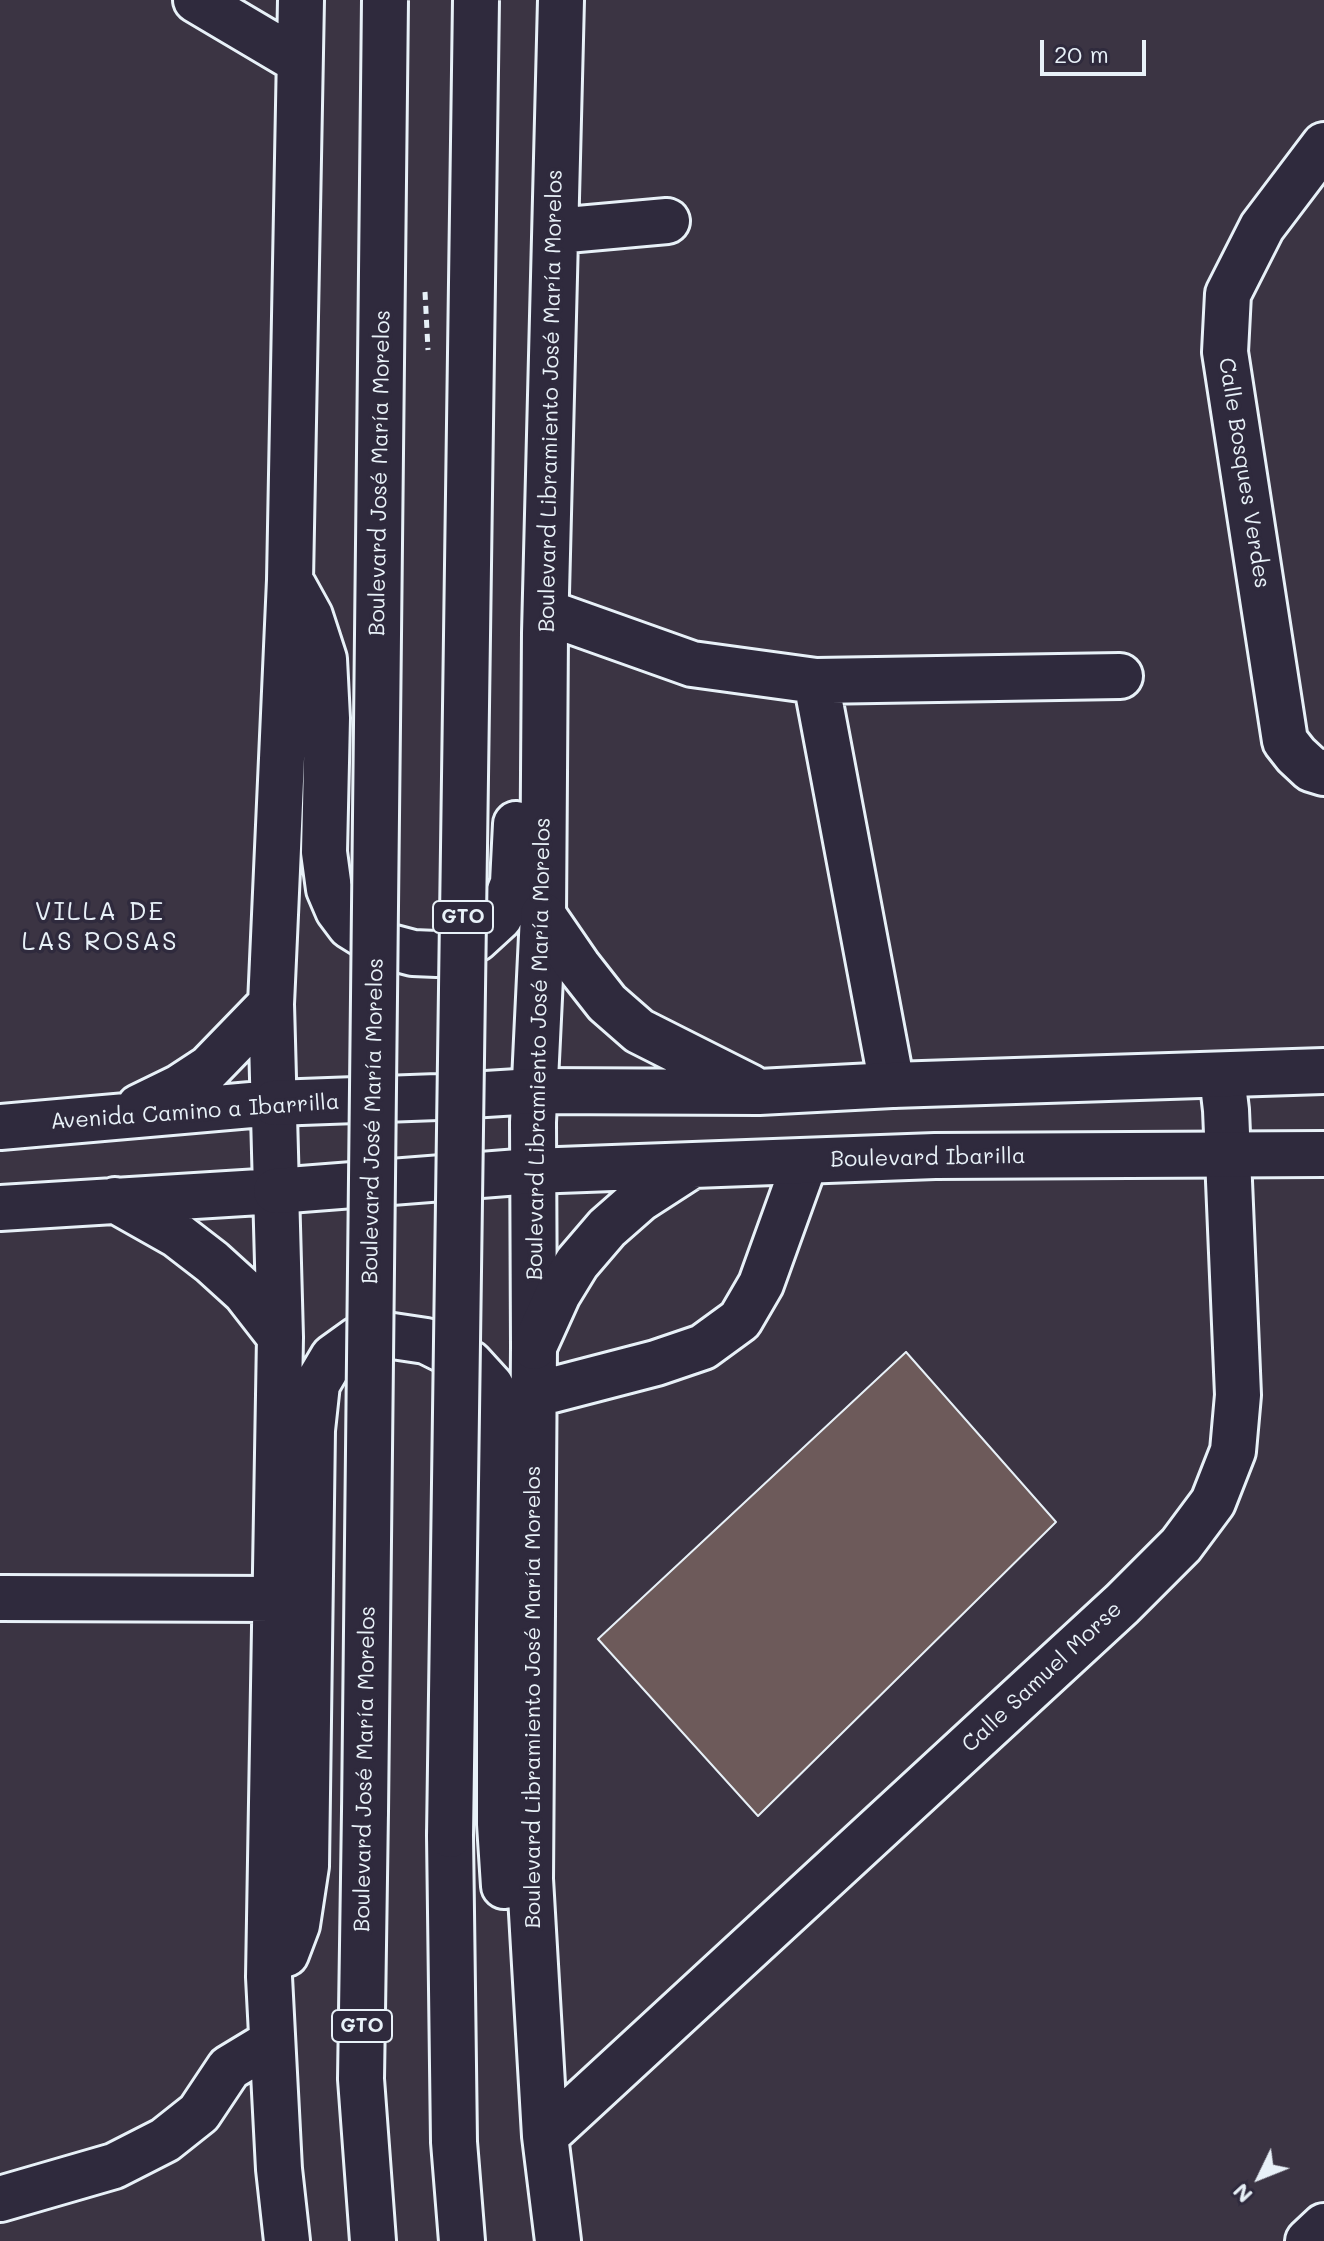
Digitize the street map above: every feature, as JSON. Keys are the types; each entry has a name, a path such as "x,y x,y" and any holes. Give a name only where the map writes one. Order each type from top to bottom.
{"street":[{"path":"196,0 299,61"},
{"path":"287,2241 279,2169 269,1977 280,1337 271,1004 290,580 301,0"},
{"name":"Boulevard José María Morelos","path":"373,2241 361,2079 385,0"},
{"name":"GTO","path":"462,2241 454,2142 450,1835 476,0"},
{"name":"Boulevard Libramiento José María Morelos","path":"560,2238 545,2136 530,1879 534,1347 532,1171 543,915 546,622 561,0"},
{"name":"Calle Bosques Verdes","path":"1318,771 1296,755 1285,741 1225,352 1228,294 1262,227 1324,145"},
{"path":"556,231 667,221"},
{"path":"290,580 310,616 324,659 327,718 324,852 329,889 338,910 350,926 379,944 413,953 437,954 476,939 500,917 513,883 523,708 531,666 546,622 692,664 816,681 1120,676"},
{"path":"816,681 892,1085"},
{"path":"543,915 607,1003 639,1031 759,1092"},
{"path":"123,1115 180,1087 209,1068 271,1004"},
{"path":"534,1091 759,1092 1324,1071"},
{"name":"Calle Samuel Morse","path":"545,2136 1122,1604 1181,1545 1213,1502 1233,1451 1238,1395 1222,1076"},
{"name":"Avenida Camino a Ibarrilla","path":"0,1127 274,1103 534,1091"},
{"name":"Boulevard Ibarilla","path":"532,1171 935,1156 1324,1154"},
{"path":"533,1395 656,1363 703,1347 740,1320 761,1284 805,1162"},
{"path":"534,1347 558,1294 577,1263 607,1228 640,1199 691,1166"},
{"path":"0,1208 532,1171"},
{"path":"115,1200 177,1235 212,1262 245,1292 280,1337"},
{"path":"269,1977 289,1950 297,1925 306,1866 312,1430 317,1384 333,1357 358,1339 386,1335 426,1341 470,1363 491,1386 500,1409 500,1824 503,1877 510,1928 537,1999"},
{"path":"0,1598 275,1599"},
{"path":"0,2199 114,2166 165,2140 199,2113 229,2068 272,2042"},
{"path":"1308,2241 1324,2226"}],"path":[{"path":"424,286 429,363"}],"building":[{"path":"906,1352 1056,1522 758,1816 598,1639"}],"district":[{"name":"VILLA DE LAS ROSAS","path":"100,927"}]}
